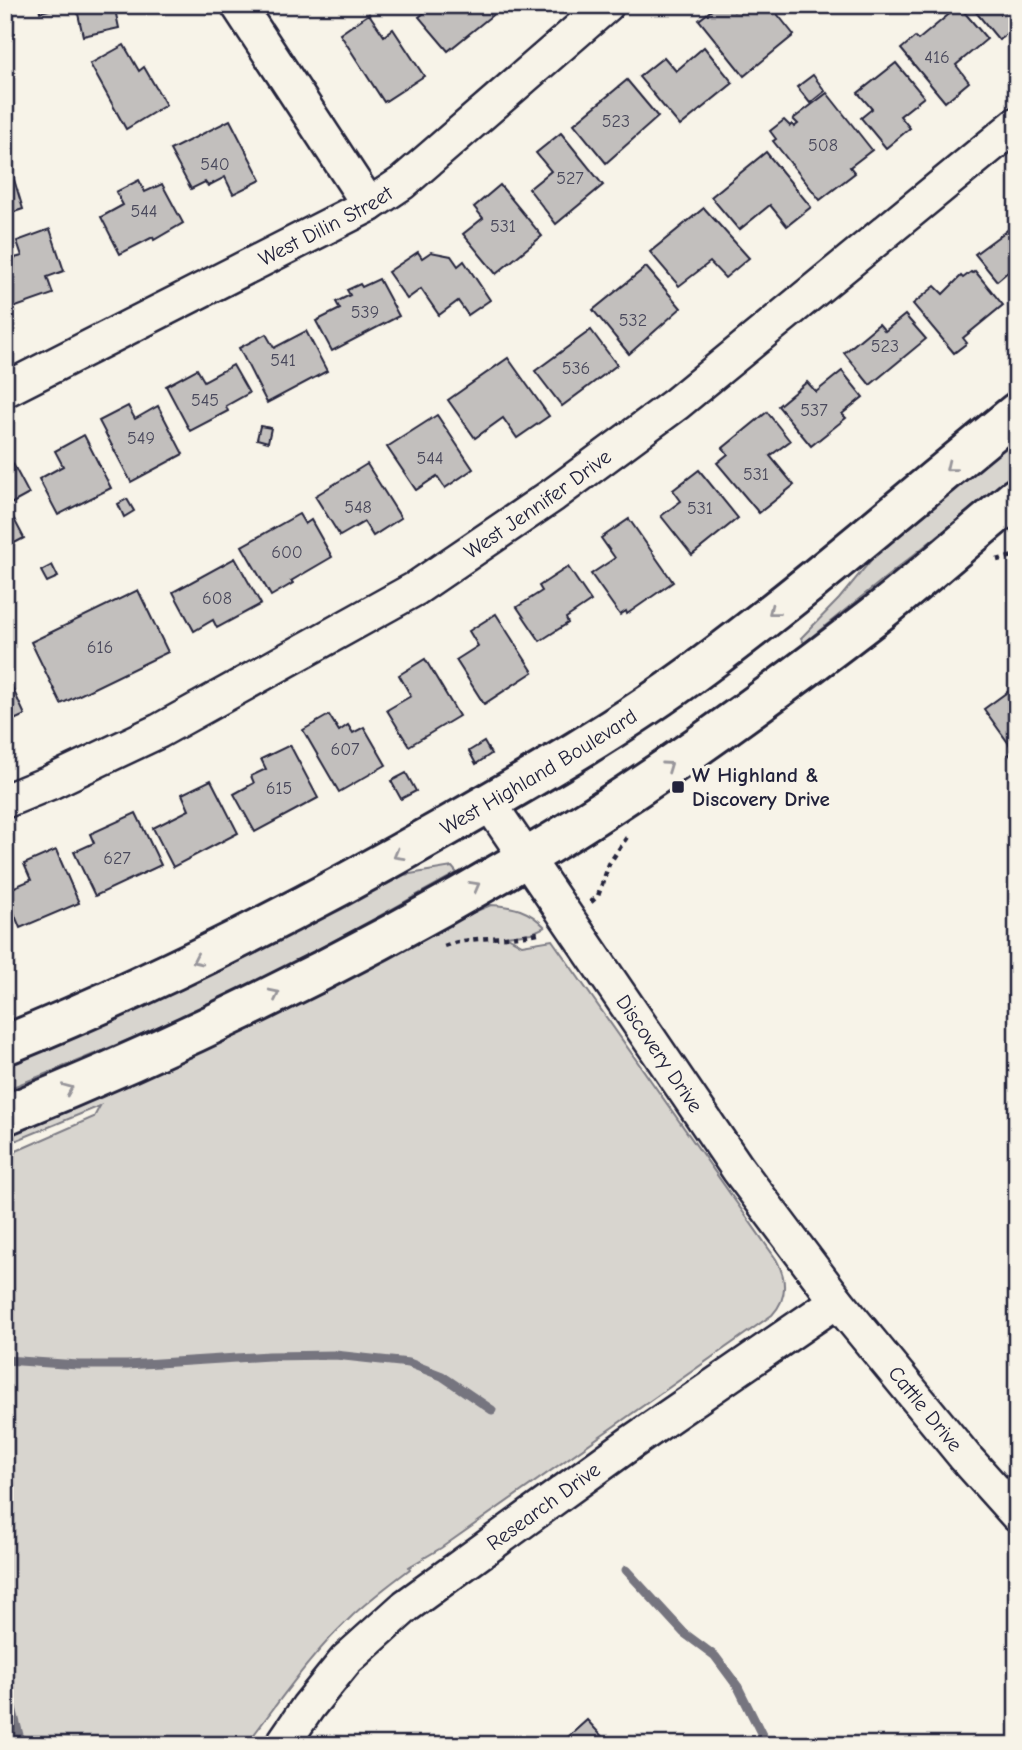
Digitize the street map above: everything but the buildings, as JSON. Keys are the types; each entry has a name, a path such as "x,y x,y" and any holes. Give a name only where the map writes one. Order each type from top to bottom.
{"main road":[{"name":"West Highland Boulevard","path":"5,1045 77,1016 206,956 348,883 489,803 606,732 702,667 1017,412"},
{"path":"5,1115 176,1042 295,984 526,858 638,786 754,706 876,614 1017,497"}],"street":[{"path":"238,5 369,205"},
{"name":"West Dilin Street","path":"5,390 369,205 402,183 607,5"},
{"name":"West Jennifer Drive","path":"5,802 159,731 415,589 553,495 676,404 1017,124"},
{"name":"Discovery Drive","path":"489,803 738,1169 837,1301"},
{"name":"Cattle Drive","path":"837,1301 1017,1516"},
{"name":"Research Drive","path":"282,1745 346,1660 406,1606 632,1442 837,1301"}],"shaded area":[{"path":"1017,438 1017,472 804,643 801,638 839,599 876,554"},
{"path":"452,867 457,873 260,980 147,1032 5,1090 5,1063 158,998 342,909 404,875"},
{"path":"491,905 520,910 545,927 532,933 506,936 522,945 552,940 776,1259 784,1281 783,1295 777,1309 441,1548 409,1567 410,1569 363,1606 320,1649 246,1745 5,1745 5,1156 94,1117 100,1106 5,1145 5,1131 445,924"}],"waterway":[{"path":"5,1360 127,1365 269,1356 335,1355 409,1363 442,1376 492,1410"},
{"path":"626,1570 684,1633 715,1656 738,1687 767,1745"},
{"path":"5,1680 24,1745"}],"place":[{"name":"W Highland & Discovery Drive","path":"678,787"}]}
